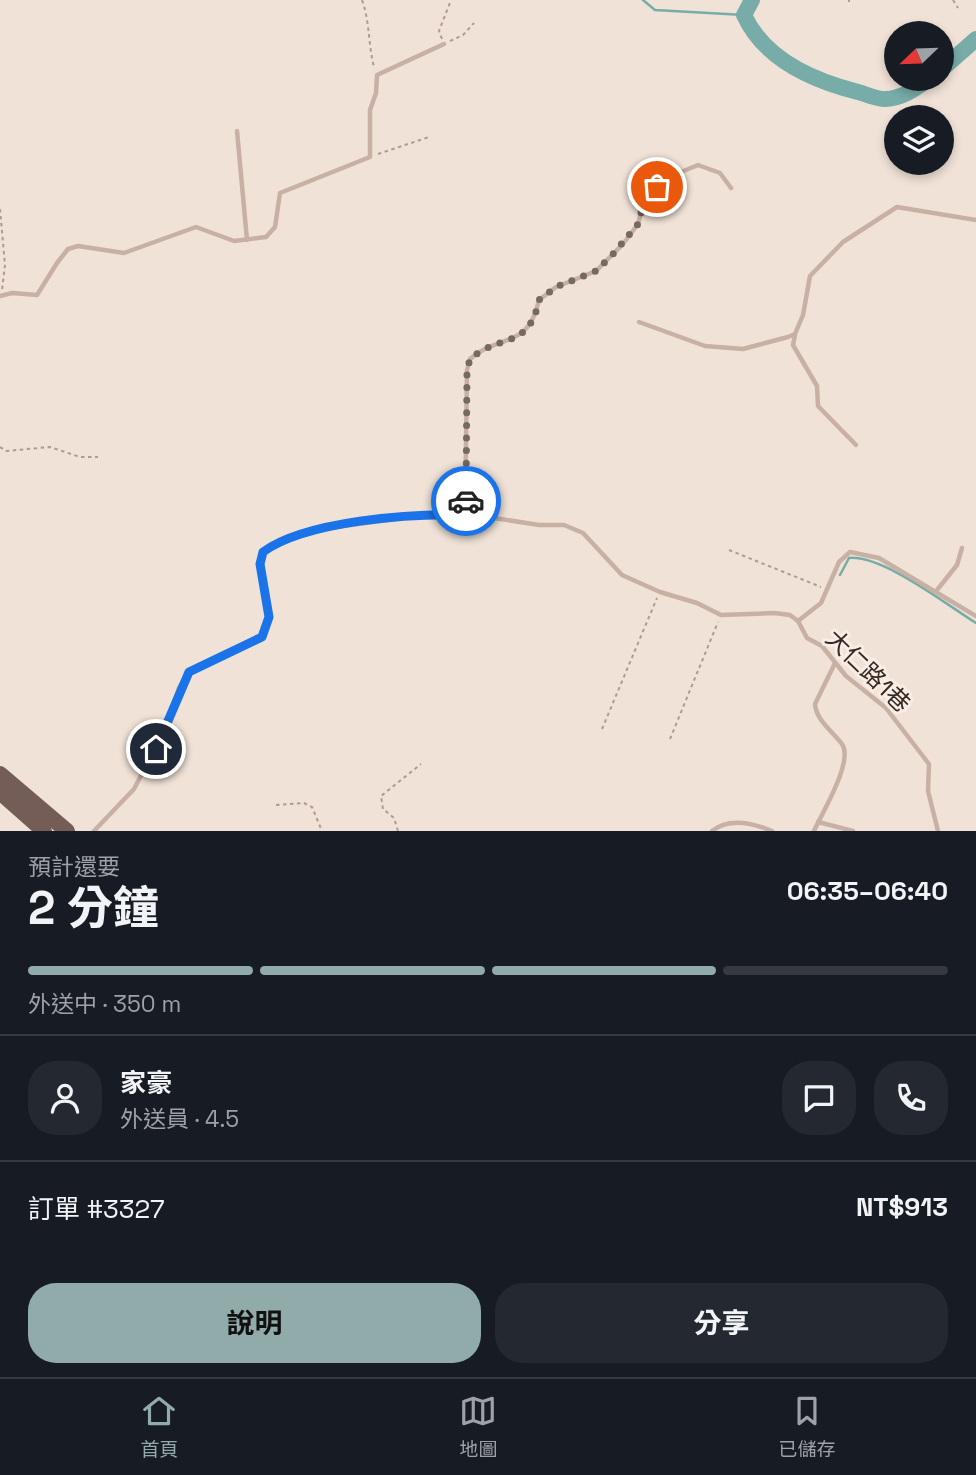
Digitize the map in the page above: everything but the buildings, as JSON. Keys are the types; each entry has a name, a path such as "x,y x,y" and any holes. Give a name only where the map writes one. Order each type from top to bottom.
{"main road":[{"path":"0,774 66,831"},
{"path":"0,793 44,831"}],"lane":[{"path":"1,295 37,295 68,249 78,246 124,253 196,227 234,241 266,237 275,227 280,193 370,157 370,110 376,93 377,75 444,44"},
{"path":"237,131 247,240"},
{"path":"465,515 467,370 470,359 527,330 534,321 539,300 556,287 596,271 624,244 638,224 644,202 669,177 698,165 720,173 731,188"},
{"path":"856,445 818,406 817,386 793,345 803,315 810,276 843,242 897,207 976,220"},
{"path":"639,322 705,346 730,349 743,349 795,334"},
{"name":"大仁路1巷","path":"94,831 134,789 163,734 179,688 189,672 262,637 269,617 260,564 263,552 284,538 321,529 403,517 465,515 539,526 565,524 583,533 622,575 660,592 697,603 721,615 739,616 765,612 790,615 798,621 807,638 822,646 835,663 886,708 929,764 928,791 938,831"},
{"path":"937,590 957,565 962,548"},
{"path":"798,621 821,603 839,562 849,552 879,558 937,590 976,616"},
{"path":"814,831 845,760 843,745 816,711 815,704 835,663"},
{"path":"712,831 730,824 751,822 772,831"},
{"path":"818,822 853,831"}],"path":[{"path":"362,0 369,17 367,41 377,75"},
{"path":"451,0 439,31 444,44 463,35 474,23"},
{"path":"953,0 958,8"},
{"path":"370,157 429,137"},
{"path":"0,209 5,265 1,295"},
{"path":"0,447 14,451 50,447 80,457 98,457"},
{"path":"729,550 828,590"},
{"path":"603,729 660,592"},
{"path":"670,739 721,615"},
{"path":"398,831 394,818 383,809 381,796 421,764"},
{"path":"276,805 304,803 312,807 322,831"}],"waterway":[{"path":"643,0 655,10 744,15"},
{"path":"752,0 744,15 753,30 764,44 792,66 824,82 875,97 891,99 910,91"},
{"path":"954,58 976,39"},
{"path":"840,575 849,558 879,564 976,623"}],"way so far":[{"path":"466,501 468,362 478,352 527,330 534,321 539,300 556,287 596,271 624,244 638,224 644,202 657,187"}],"route":[{"path":"156,749 179,688 189,672 262,637 269,617 260,564 263,552 284,538 321,529 433,514 465,515 466,501"}]}
